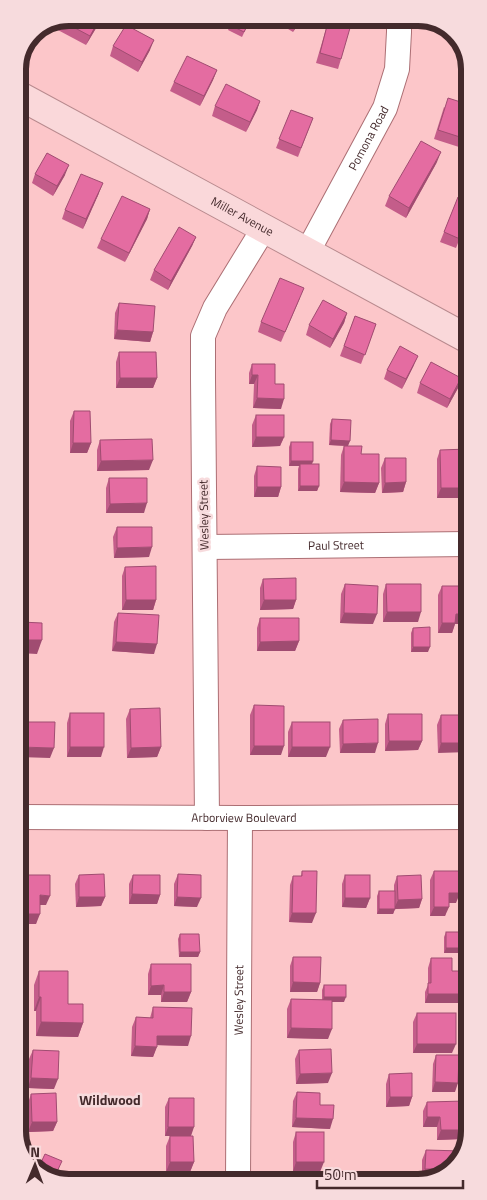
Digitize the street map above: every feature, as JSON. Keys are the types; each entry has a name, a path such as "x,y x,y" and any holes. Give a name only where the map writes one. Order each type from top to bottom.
{"main road":[{"name":"Miller Avenue","path":"26,100 461,335"}],"street":[{"name":"Pomona Road","path":"308,252 385,108 397,69 399,26"},
{"name":"Wesley Street","path":"206,818 203,336 215,308 264,228"},
{"name":"Paul Street","path":"204,547 461,544"},
{"name":"Arborview Boulevard","path":"26,817 461,817"},
{"name":"Wesley Street","path":"238,1174 240,818"}],"building":[{"path":"71,26 96,26 90,36"},
{"path":"125,26 154,40 142,62 113,46"},
{"path":"232,26 247,26 244,32"},
{"path":"327,26 350,28 341,59 320,53"},
{"path":"187,56 217,70 204,96 174,82"},
{"path":"226,84 260,101 250,122 215,106"},
{"path":"448,98 461,102 461,137 438,130"},
{"path":"291,110 313,118 301,148 279,139"},
{"path":"421,141 441,152 409,208 389,196"},
{"path":"47,153 69,165 57,186 35,174"},
{"path":"81,174 103,183 86,219 65,210"},
{"path":"122,196 150,209 129,253 101,239"},
{"path":"458,197 461,198 460,239 444,232"},
{"path":"179,227 196,237 171,281 154,270"},
{"path":"280,278 304,288 285,332 261,322"},
{"path":"323,300 347,313 333,339 309,325"},
{"path":"119,303 155,306 153,332 117,330"},
{"path":"355,316 376,324 365,355 344,346"},
{"path":"400,346 418,356 406,379 387,370"},
{"path":"119,352 156,352 157,378 120,378"},
{"path":"431,362 461,378 450,399 420,383"},
{"path":"252,364 275,364 275,384 284,384 284,399 257,398 258,375 252,375"},
{"path":"74,411 90,411 91,443 73,443"},
{"path":"256,415 284,415 284,437 256,437"},
{"path":"332,419 351,420 350,441 331,440"},
{"path":"152,439 153,460 101,461 100,440"},
{"path":"291,442 313,442 313,461 291,461"},
{"path":"344,446 362,446 361,454 379,454 379,483 344,482"},
{"path":"461,449 461,488 441,488 440,450"},
{"path":"385,458 406,458 406,482 385,483"},
{"path":"300,464 319,464 319,486 300,486"},
{"path":"257,466 281,467 281,487 257,487"},
{"path":"109,478 147,478 147,503 110,504"},
{"path":"117,527 152,527 152,547 117,548"},
{"path":"156,566 156,600 126,600 125,567"},
{"path":"296,578 296,600 264,600 263,579"},
{"path":"345,584 378,586 377,614 344,613"},
{"path":"386,584 421,584 421,612 387,612"},
{"path":"442,586 461,586 461,614 456,614 455,623 442,623"},
{"path":"118,613 159,615 157,644 116,642"},
{"path":"260,618 299,618 299,641 260,642"},
{"path":"26,622 42,623 42,640 26,640"},
{"path":"430,627 430,647 413,647 413,628"},
{"path":"254,705 284,706 284,746 254,746"},
{"path":"160,708 161,747 131,748 130,709"},
{"path":"70,713 104,713 104,747 70,747"},
{"path":"388,714 422,714 422,741 389,741"},
{"path":"441,715 461,715 461,743 441,743"},
{"path":"378,719 378,743 343,744 343,720"},
{"path":"26,722 55,722 54,748 26,747"},
{"path":"292,722 330,722 330,747 292,747"},
{"path":"302,871 317,871 316,913 292,913 293,876 302,876"},
{"path":"434,871 460,871 460,893 449,893 449,907 434,907"},
{"path":"104,874 105,897 79,897 79,875"},
{"path":"178,874 201,875 201,898 177,897"},
{"path":"26,875 50,875 50,896 40,895 40,914 26,914"},
{"path":"133,875 160,875 160,895 132,894"},
{"path":"345,875 370,875 370,898 345,898"},
{"path":"421,875 422,899 398,900 397,876"},
{"path":"379,891 395,891 395,909 379,909"},
{"path":"446,932 461,932 461,948 446,948"},
{"path":"180,934 199,934 200,952 180,952"},
{"path":"293,957 321,957 320,983 293,982"},
{"path":"431,958 452,958 452,971 461,971 461,994 428,994 428,983 431,983"},
{"path":"151,964 191,964 191,992 164,992 164,985 151,986"},
{"path":"39,971 68,971 68,1004 83,1004 83,1023 41,1022"},
{"path":"324,985 346,985 346,997 324,997"},
{"path":"291,999 332,1000 332,1029 291,1028"},
{"path":"153,1007 192,1008 191,1036 157,1036 157,1047 135,1046 136,1017 153,1018"},
{"path":"417,1013 456,1013 456,1044 417,1044"},
{"path":"331,1049 332,1073 300,1074 299,1050"},
{"path":"33,1050 59,1051 58,1079 31,1078"},
{"path":"436,1055 459,1055 458,1083 435,1082"},
{"path":"412,1073 412,1097 390,1097 389,1074"},
{"path":"297,1092 320,1093 320,1105 334,1105 333,1119 296,1118"},
{"path":"56,1093 57,1122 32,1122 31,1094"},
{"path":"169,1098 194,1098 194,1127 168,1127"},
{"path":"461,1101 461,1130 441,1130 440,1117 427,1117 427,1102"},
{"path":"296,1132 324,1132 324,1162 296,1162"},
{"path":"170,1136 193,1136 194,1162 170,1162"},
{"path":"426,1150 456,1151 452,1157 439,1168 425,1169"},
{"path":"45,1154 62,1161 57,1171 41,1163"},
{"path":"297,1172 331,1173 331,1174 297,1174"}],"district":[{"name":"Wildwood","path":"110,1100"}]}
